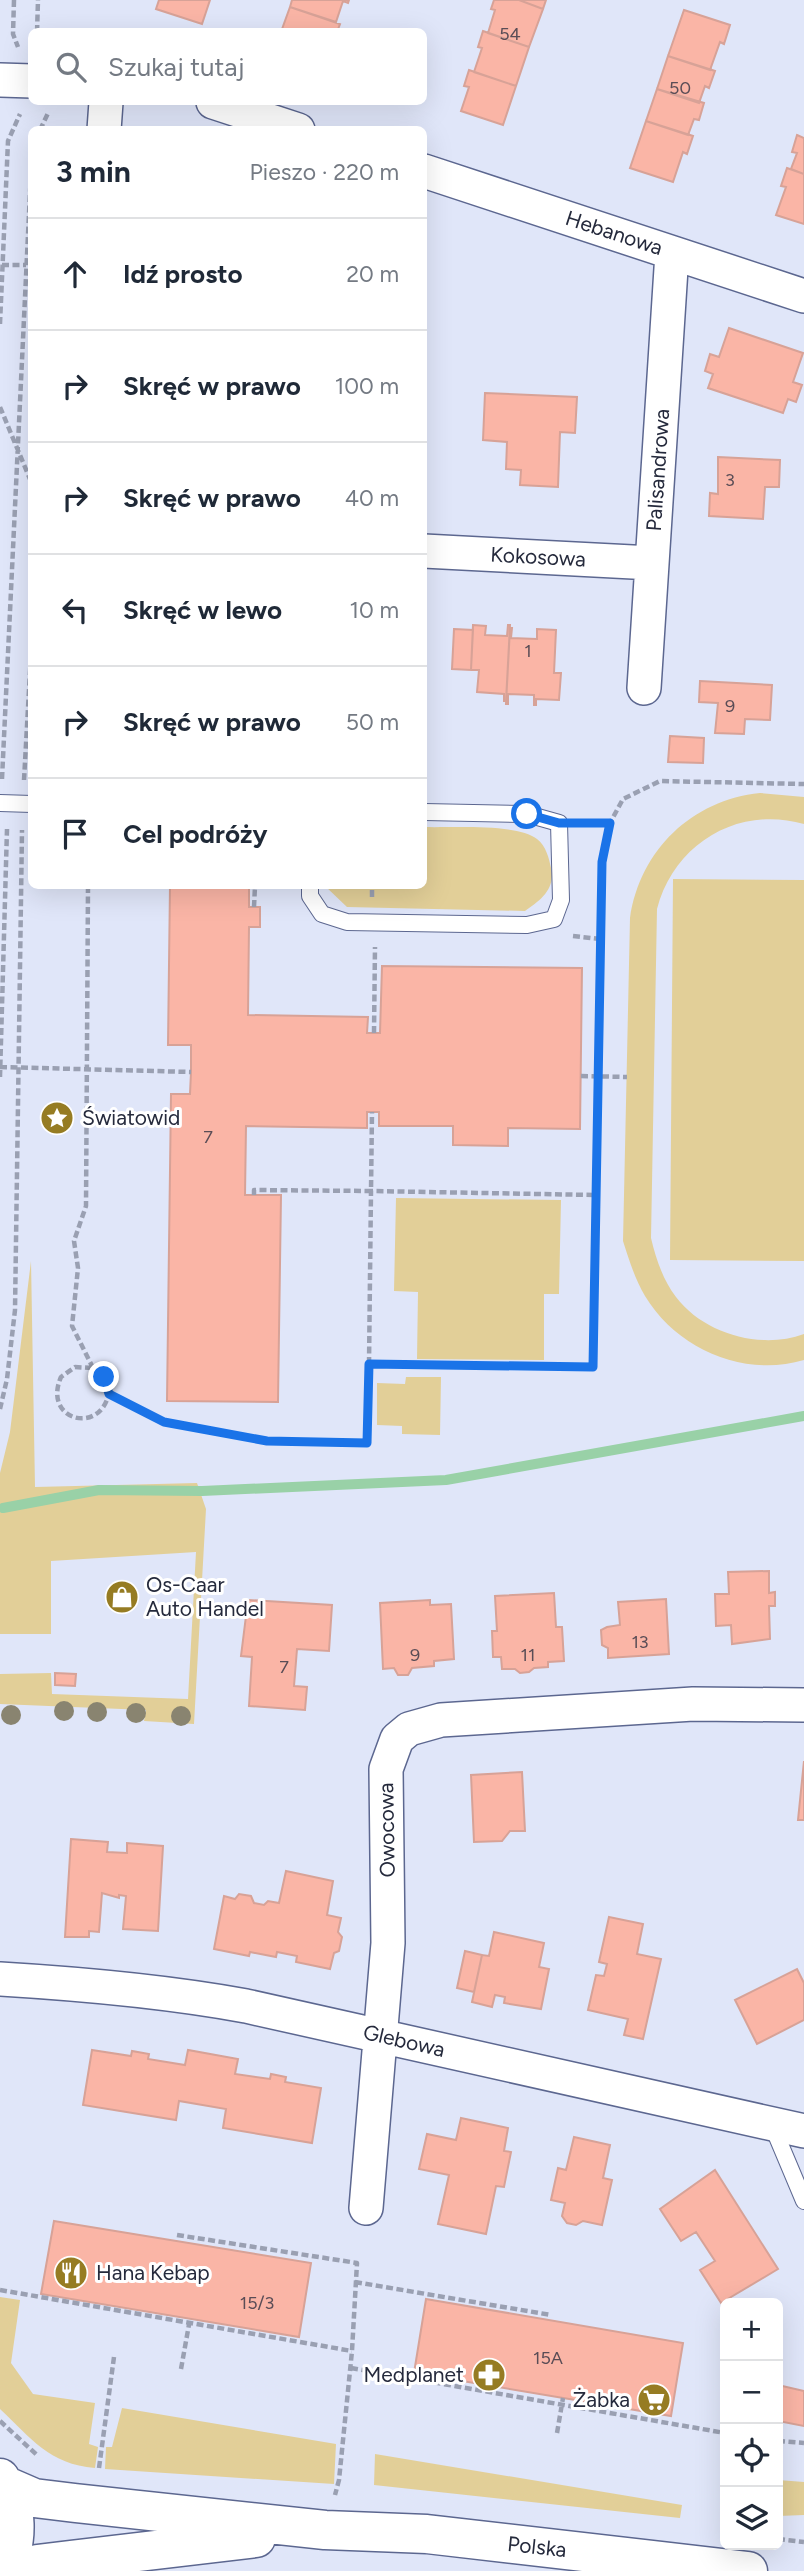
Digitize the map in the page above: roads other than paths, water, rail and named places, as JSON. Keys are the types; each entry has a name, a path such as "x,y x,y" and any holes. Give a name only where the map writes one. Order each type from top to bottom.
{"street":[{"path":"0,80 28,94"},
{"path":"104,126 106,105"},
{"path":"223,105 286,126"},
{"name":"Hebanowa","path":"427,172 804,296"},
{"name":"Palisandrowa","path":"644,688 672,253"},
{"name":"Kokosowa","path":"427,551 652,563"},
{"name":"Owocowa","path":"366,2208 388,1943 386,1769 397,1739 409,1729 423,1723 454,1719 693,1704 804,1704"},
{"name":"Glebowa","path":"0,1979 120,1987 192,1996 381,2035 804,2131"},
{"path":"2,2482 13,2507 15,2532 12,2556 5,2571"},
{"name":"Polska","path":"2,2482 34,2498 330,2513 426,2534 748,2571"},
{"name":"Polska","path":"19,2571 37,2564 330,2513"}],"lane":[{"path":"2,803 27,804"},
{"path":"310,889 310,895 322,915 347,922 527,926 554,919 561,900 559,823 527,814 427,812"},
{"path":"771,2123 804,2201"}],"waterway":[{"path":"3,1508 99,1490 202,1491 446,1480 804,1416"}],"place":[{"name":"Światowid","path":"57,1118"},
{"name":"Os-Caar Auto Handel","path":"122,1597"},
{"name":"Hana Kebap","path":"71,2273"},
{"name":"Medplanet","path":"489,2375"},
{"name":"Żabka","path":"654,2400"}]}
